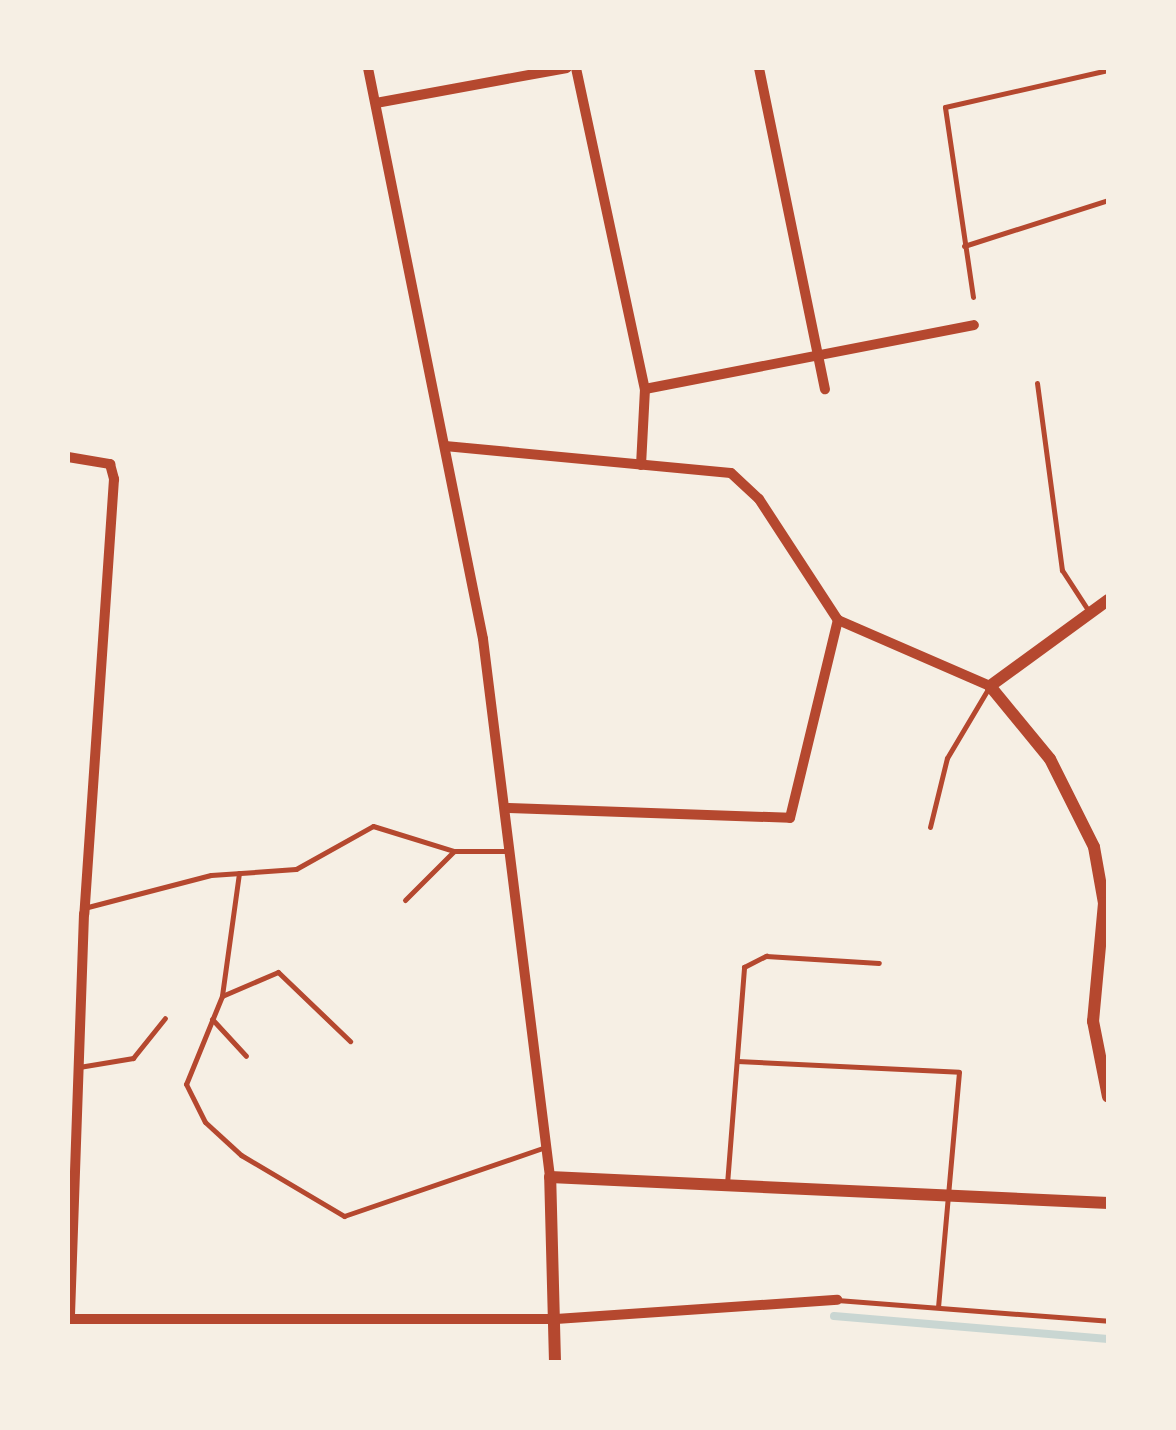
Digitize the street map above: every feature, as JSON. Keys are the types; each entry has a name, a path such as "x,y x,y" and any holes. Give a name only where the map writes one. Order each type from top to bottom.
{"street":[{"path":"368,68 446,446 509,808 510,851 550,1177 554,1362"},
{"path":"376,103 567,68"},
{"path":"576,68 645,389 641,465"},
{"path":"758,68 825,390"},
{"path":"645,389 974,325"},
{"path":"446,446 563,450 641,465 731,473 760,499 838,620 990,686 1050,759 1094,846 1104,903 1093,1021 1108,1097"},
{"path":"68,457 110,464 84,908 69,1319 556,1319 837,1300"},
{"path":"990,686 1088,610 1108,600"},
{"path":"509,808 790,818 838,620"},
{"path":"550,1177 1108,1203"}],"lane":[{"path":"973,297 945,106 1108,70"},
{"path":"963,246 1108,200"},
{"path":"1037,383 1062,570 1088,610"},
{"path":"930,827 947,758 990,686"},
{"path":"84,908 239,873 296,869 373,826 454,851 510,851"},
{"path":"406,900 454,851"},
{"path":"239,873 222,996 186,1084 205,1122 241,1156 344,1216 546,1147"},
{"path":"726,1185 744,967 752,958 879,963"},
{"path":"222,996 278,972 350,1040"},
{"path":"78,1068 133,1058 165,1018"},
{"path":"212,1019 246,1056"},
{"path":"737,1061 959,1072 938,1307"},
{"path":"837,1300 1108,1321"}],"waterway":[{"path":"834,1316 1108,1339"}]}
